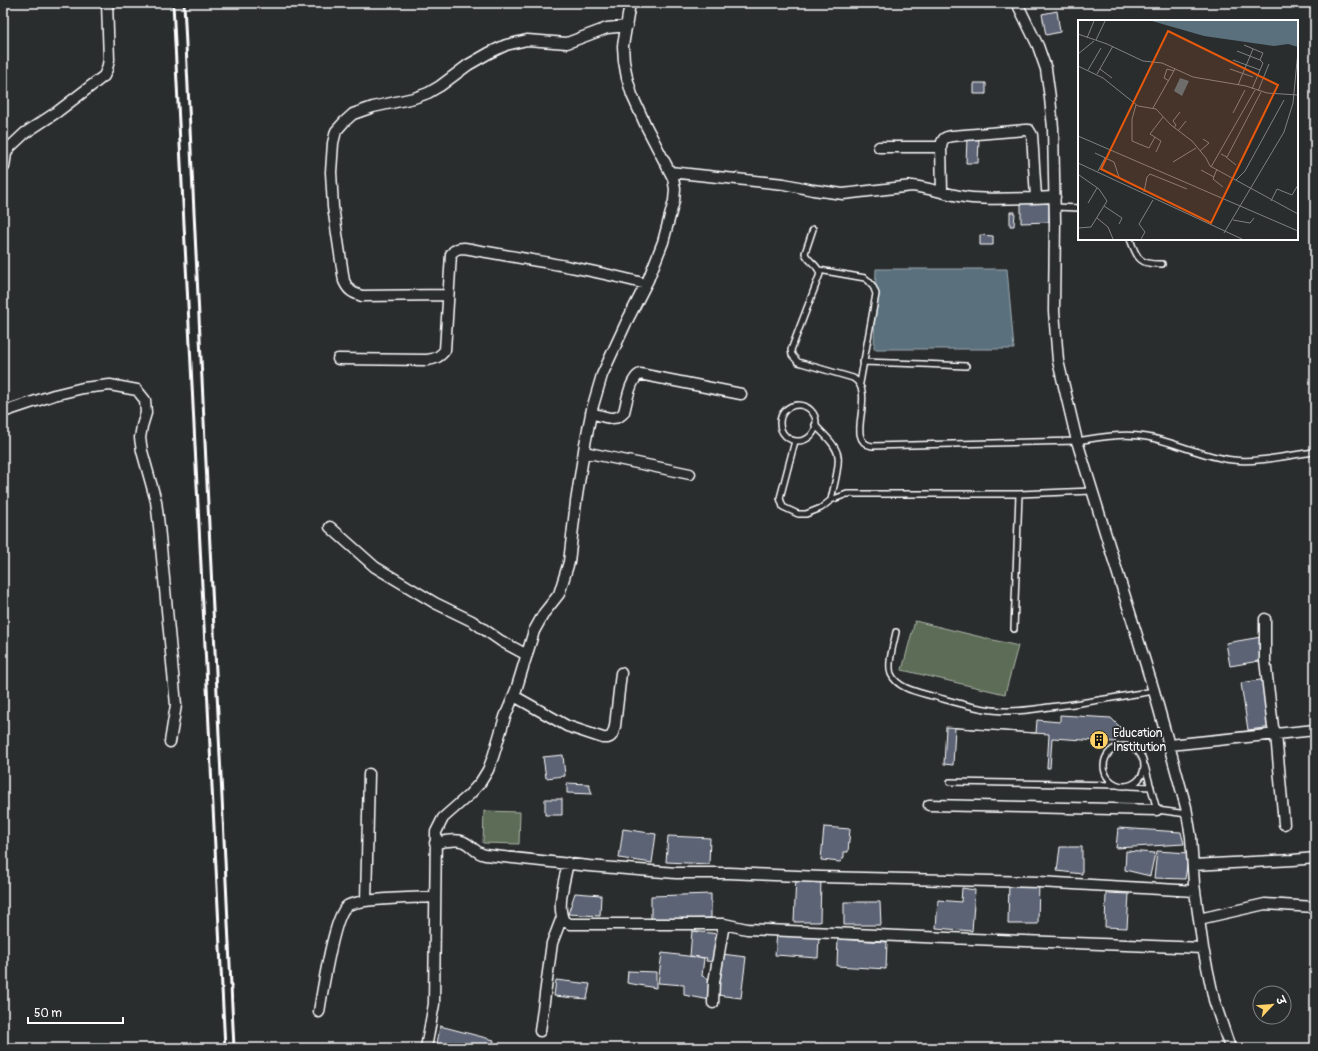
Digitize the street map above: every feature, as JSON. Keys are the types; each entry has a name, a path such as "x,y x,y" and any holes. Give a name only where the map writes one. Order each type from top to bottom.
{"street":[{"path":"4,167 6,154 9,148 25,133 104,76 109,60 107,3"},
{"path":"426,1048 434,1004 436,832 443,818 469,795 480,783 488,770 514,696 536,626 558,594 564,580 569,562 576,502 591,413 602,375 646,284 663,242 674,201 675,189 673,178 632,95 624,61 623,46 630,3"},
{"path":"1017,3 1038,46 1046,69 1053,128 1055,197 1055,336 1060,373 1077,441 1154,691 1187,814 1203,948 1214,1000 1230,1048"},
{"path":"448,295 362,296 353,294 348,289 344,281 333,207 331,172 333,143 336,131 353,114 372,107 414,98 428,93 468,65 506,45 527,40 567,43 607,28 627,26"},
{"path":"942,191 941,141 947,137 1029,130 1032,135 1036,197"},
{"path":"879,147 940,147"},
{"path":"670,172 784,184 843,194 912,186 970,198 1055,197"},
{"path":"338,359 427,360 435,359 441,355 444,350 451,254 454,250 459,248 575,268 616,276 646,284"},
{"path":"591,413 617,418 622,415 633,380 640,374 741,394"},
{"path":"3,412 54,395 84,388 110,385 137,390 145,400 146,413 140,438 142,451 156,501 176,705 170,742"},
{"path":"584,452 690,474"},
{"path":"330,527 375,567 429,599 472,621 501,641 527,655"},
{"path":"1265,619 1265,660 1273,727 1276,734 1284,824"},
{"path":"514,696 567,726 608,739 614,734 621,673"},
{"path":"1169,745 1315,730"},
{"path":"366,902 369,774"},
{"path":"929,805 1157,810"},
{"path":"435,843 460,840 465,842 479,854 485,855 676,873 729,873 821,877 1039,882 1195,891"},
{"path":"1193,864 1315,858"},
{"path":"540,1031 552,943 562,917 561,904 568,863"},
{"path":"318,1012 338,921 343,910 347,906 366,902 435,897"},
{"path":"1199,919 1265,904 1315,907"},
{"path":"562,917 564,921 570,924 724,924 747,928 795,931 1203,948"},
{"path":"713,1003 714,982 724,924"}],"lane":[{"path":"1055,207 1078,208"},
{"path":"813,228 805,253 808,259 817,266 820,277 791,350 792,355 798,362 853,378 860,383"},
{"path":"1130,240 1138,258 1145,263 1162,264"},
{"path":"819,270 865,278 870,282 876,294 860,383 863,391 860,436 863,443 868,445 880,446 1077,441 1098,437 1132,436 1164,441 1216,457 1245,461 1315,452"},
{"path":"863,362 966,366"},
{"path":"797,405 808,409 812,413 815,418 815,425 811,435 801,441 795,441 785,436 780,425 782,414 786,410 797,405"},
{"path":"815,425 830,441 838,455 839,463 831,500"},
{"path":"795,441 780,498 783,507 798,514 806,514 821,508 831,500 847,494 1019,494 1092,491"},
{"path":"1014,629 1019,494"},
{"path":"896,632 889,664 890,672 900,685 916,692 978,708 1002,711 1022,711 1154,691"},
{"path":"1116,785 1106,776 1104,762 1111,750 1125,746 1132,747 1141,755 1144,761 1157,810 1187,814"},
{"path":"1129,786 1140,779 1143,774 1144,761"},
{"path":"950,782 1151,787"}],"green space":[{"path":"915,621 1018,646 1005,694 902,670"},
{"path":"484,811 520,812 519,844 483,843"}],"water":[{"path":"876,269 1007,269 1014,349 874,349"}],"building":[{"path":"997,3 1012,3 998,6"},
{"path":"1057,11 1060,32 1046,35 1042,14"},
{"path":"974,83 986,83 986,94 974,94"},
{"path":"967,138 979,139 978,163 966,163"},
{"path":"1049,201 1049,222 1021,223 1021,202"},
{"path":"1010,212 1015,212 1014,226 1010,226"},
{"path":"980,235 993,236 993,245 980,245"},
{"path":"1261,637 1265,660 1230,666 1226,643"},
{"path":"1312,646 1315,646 1315,662 1313,662"},
{"path":"1266,679 1273,727 1248,730 1241,683"},
{"name":"Education Institution","path":"1060,715 1111,718 1120,727 1115,742 1052,738 1050,768 1047,768 1049,734 955,728 953,765 944,764 946,727 1036,733 1037,720 1060,722"},
{"path":"563,755 565,776 546,778 543,757"},
{"path":"567,783 589,784 592,794 567,793"},
{"path":"545,799 562,799 562,815 545,815"},
{"path":"824,827 850,829 848,852 844,852 844,857 840,862 821,860"},
{"path":"1118,828 1181,832 1184,844 1116,848"},
{"path":"623,829 656,834 652,863 619,858"},
{"path":"668,836 710,838 709,864 666,862"},
{"path":"1060,847 1082,847 1082,874 1057,871"},
{"path":"1126,851 1155,853 1150,876 1125,870"},
{"path":"1157,851 1189,853 1185,879 1154,878"},
{"path":"796,876 821,877 820,922 794,922"},
{"path":"1009,881 1039,882 1038,924 1008,924"},
{"path":"962,888 975,890 972,931 936,928 938,900 961,902"},
{"path":"575,893 601,895 600,916 568,914"},
{"path":"1106,893 1129,894 1127,928 1105,927"},
{"path":"711,894 711,918 651,920 651,896"},
{"path":"844,902 880,902 881,925 844,925"},
{"path":"692,931 719,934 717,962 706,961 707,958 690,956"},
{"path":"777,933 819,936 818,958 775,955"},
{"path":"838,939 887,942 886,969 837,966"},
{"path":"662,953 704,958 702,976 712,980 710,1000 684,995 684,985 658,983"},
{"path":"722,954 746,957 741,998 717,995"},
{"path":"628,971 656,972 656,988 627,983"},
{"path":"556,980 590,984 587,999 554,996"},
{"path":"440,1026 494,1040 492,1048 456,1048 437,1044"}],"railway":[{"path":"173,3 225,1048"},
{"path":"184,3 234,1048"}],"place":[{"name":"Education Institution","path":"1099,740"}]}
